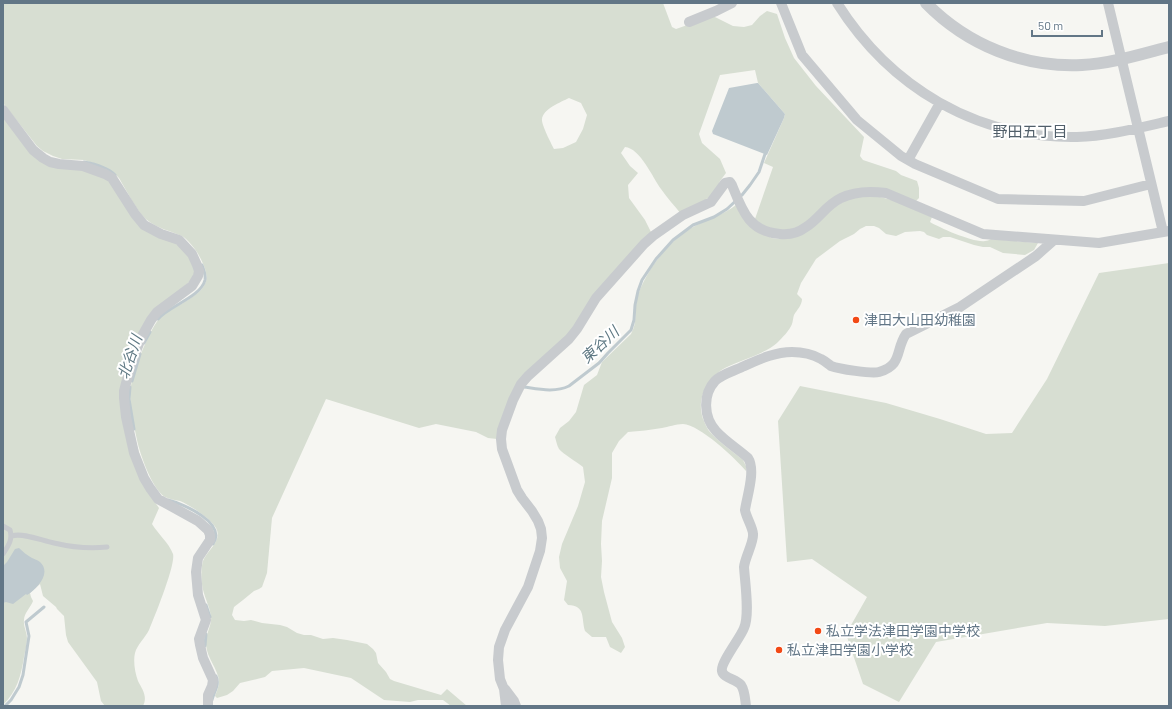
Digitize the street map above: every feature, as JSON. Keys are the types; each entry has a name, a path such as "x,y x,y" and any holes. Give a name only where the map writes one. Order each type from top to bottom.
{"street":[{"path":"781,3 802,55 857,120 901,156 915,164 998,200 1084,201 1151,184"},
{"path":"838,3 855,29 879,56 905,80 940,103 968,117 982,122 1008,130 1063,137 1109,134 1169,121"},
{"path":"926,3 949,24 969,38 987,47 1017,58 1044,63 1071,65 1094,64 1169,47"},
{"path":"506,706 504,689 500,679 498,660 499,648 505,630 528,587 540,552 542,538 541,528 538,521 517,490 502,449 502,430 512,400 521,384 569,339 596,298 653,236 683,216 711,202 725,183 730,182 741,207 754,226 762,231 773,234 785,235 796,233 806,227 840,198 851,194 875,192 886,193 983,234 1099,243 1166,231 1151,184 1108,3"},
{"path":"689,22 716,11 725,4"},
{"path":"908,160 940,103"},
{"path":"3,110 33,150 43,158 50,162 59,164 83,166 106,174 112,178 135,214 144,225 161,234 179,240 192,254 197,265 199,271 198,276 192,286 157,312 142,336 131,364 124,391 124,398 127,423 134,453 144,478 150,488 158,499 198,521 208,530 210,535 210,540 198,558 196,572 198,595 206,620 199,639 203,658 213,680 208,695 208,706"},
{"path":"746,706 743,690 740,685 722,673 721,670 724,662 744,628 747,619 744,560 750,549 753,533 745,510 752,470 751,463 748,458 715,430 707,416 706,400 715,381 722,376 768,356 792,352 809,354 831,366 870,373 879,372 890,367 897,360 901,343 906,334 960,308 1036,256 1054,240"},
{"path":"504,689 514,701 516,706"}],"lane":[{"path":"3,526 10,530 12,536 8,548 3,554"},
{"path":"12,536 22,535 55,544 91,548 107,547"}],"shaded area":[{"path":"3,3 663,3 672,27 676,29 713,16 733,26 744,27 752,25 767,11 777,14 794,58 816,86 864,137 860,156 863,160 896,171 901,175 917,181 919,198 916,201 863,188 800,227 783,231 763,226 755,219 773,167 764,163 785,114 758,83 755,70 720,75 699,134 702,143 720,159 726,173 720,181 715,194 681,214 663,192 646,164 636,152 625,147 621,153 630,166 638,173 628,185 629,198 645,220 652,234 574,330 535,366 497,439 488,438 476,432 436,424 419,428 326,399 272,518 267,573 262,587 254,591 234,607 232,615 235,620 251,620 280,625 304,635 311,635 323,639 333,638 367,644 376,653 378,663 390,679 441,695 447,689 467,706 451,706 443,700 418,700 410,702 384,700 351,678 304,668 272,671 265,677 240,683 227,695 217,698 215,696 219,681 206,645 206,638 211,617 201,575 203,561 214,545 218,533 213,524 200,512 180,501 165,497 156,487 147,471 139,446 132,416 130,393 133,376 145,344 155,325 164,314 197,294 203,288 206,281 205,268 197,252 186,239 155,225 143,217 119,178 114,173 99,165 84,160 62,159 43,151 37,146 3,103","holes":["569,98 581,103 587,115 583,129 576,142 563,148 554,149 543,125 543,115 553,106"]},
{"path":"758,83 785,114 767,155 713,134 712,131 729,88"},
{"path":"3,113 32,151 106,176 134,216 177,242 190,255 196,276 155,312 122,393 152,498 159,508 152,524 169,546 173,554 171,568 160,603 149,630 137,647 134,656 136,674 145,696 143,706 105,706 101,701 97,682 68,642 64,616 43,596 40,584 30,593 33,601 24,617 27,641 20,677 12,694 3,705"},
{"path":"876,196 892,200 932,217 930,222 973,240 987,241 991,239 1038,243 1034,250 1025,255 1003,253 990,247 974,245 950,237 943,237 939,239 920,231 905,232 896,236 886,234 874,226 866,226 840,241 816,259 801,283 797,294 802,299 801,303 786,334 772,347 731,365 719,372 708,383 702,397 701,411 708,429 717,439 743,460 746,466 746,471 734,458 708,436 690,426 683,424 664,428 628,432 619,441 612,453 612,478 602,521 601,577 612,622 622,638 625,647 621,653 610,647 606,637 592,637 585,631 583,617 580,610 574,606 568,605 564,600 567,581 560,568 559,557 562,544 578,506 585,482 583,467 559,449 555,437 560,428 569,421 576,412 584,385 597,375 602,362 631,334 635,321 638,294 653,265 665,250 687,230 736,205 771,238 787,239 839,204 849,199"},
{"path":"1169,263 1169,619 1105,626 1047,623 936,642 899,702 863,684 846,634 867,597 812,559 787,562 778,421 800,386 886,403 986,434 1012,433 1047,379 1099,273"},
{"path":"19,548 28,556 40,562 43,566 44,576 39,585 27,595 26,594 13,604 6,602 3,603 3,566 15,549"}],"waterway":[{"name":"東谷川","path":"524,387 546,390 564,388 569,386 599,363 631,330 638,291 642,280 656,259 673,240 693,225 714,217 727,209 742,195 759,172 765,154"},
{"name":"北谷川","path":"84,162 105,168 115,175"},
{"name":"北谷川","path":"158,319 163,314 198,291 205,280 202,265"},
{"name":"北谷川","path":"144,343 150,332"},
{"name":"北谷川","path":"132,381 140,354"},
{"name":"北谷川","path":"130,387 129,399 134,429"},
{"name":"北谷川","path":"168,500 193,510 209,522 214,529 216,536 213,544"},
{"name":"北谷川","path":"206,605 210,617"},
{"path":"5,706 11,700 19,687 23,675 29,636 26,622 44,607"},
{"name":"北谷川","path":"205,646 206,634"},
{"name":"北谷川","path":"212,700 217,685 216,676"}],"place":[{"name":"津田大山田幼稚園","path":"856,320"},
{"name":"私立学法津田学園中学校","path":"818,631"},
{"name":"私立津田学園小学校","path":"779,650"}],"district":[{"name":"野田五丁目","path":"1030,132"}]}
